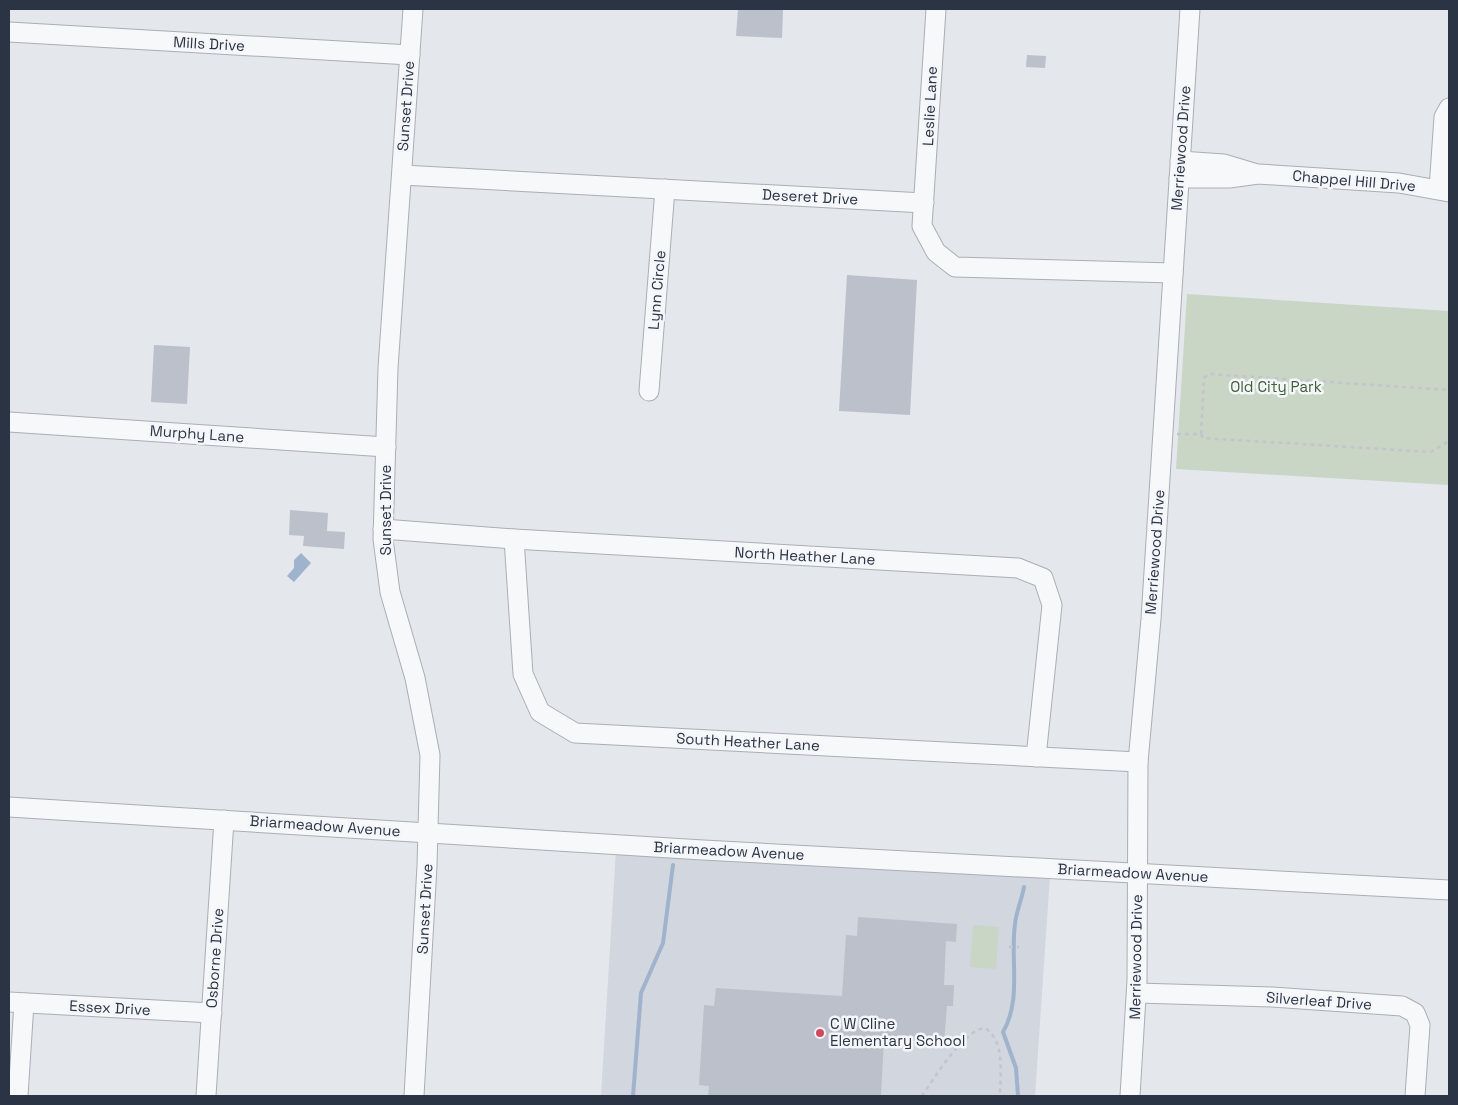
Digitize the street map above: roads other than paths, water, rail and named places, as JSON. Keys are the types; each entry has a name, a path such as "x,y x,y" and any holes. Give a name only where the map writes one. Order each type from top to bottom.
{"street":[{"name":"Sunset Drive","path":"413,9 388,368 383,529 390,592 415,678 430,755 428,833 414,1096"},
{"name":"Leslie Lane","path":"924,203 936,9"},
{"name":"Merriewood Drive","path":"1130,1096 1137,993 1138,762 1151,619 1190,9"},
{"name":"Mills Drive","path":"9,32 410,55"},
{"path":"1444,190 1444,118 1449,108"},
{"name":"Chappel Hill Drive","path":"1180,170 1229,178 1258,174 1398,183 1444,190"},
{"name":"Deseret Drive","path":"402,175 924,203"},
{"name":"Lynn Circle","path":"649,391 665,189"},
{"path":"924,203 922,226 936,252 956,267 1173,273"},
{"name":"Murphy Lane","path":"9,422 386,447"},
{"name":"North Heather Lane","path":"383,529 514,539 1018,568 1043,578 1052,605 1036,757"},
{"name":"South Heather Lane","path":"514,539 523,674 540,712 575,733 1138,762"},
{"name":"Briarmeadow Avenue","path":"9,807 428,833 1449,890"},
{"name":"Osborne Drive","path":"206,1096 224,820"},
{"name":"Silverleaf Drive","path":"1137,993 1272,997 1402,1006 1415,1013 1420,1025 1415,1096"},
{"path":"16,1003 18,1096"},
{"name":"Essex Drive","path":"16,1003 212,1013"}],"water":[{"path":"301,553 311,563 294,582 287,576 294,568 294,560"}],"waterway":[{"path":"633,1096 641,993 663,943 673,865"},
{"path":"1018,1096 1016,1068 1003,1032 1009,1019 1014,993 1015,924 1024,887"}],"place":[{"name":"C W Cline Elementary School","path":"820,1033"}],"park label":[{"name":"Old City Park","path":"1276,387"}]}
